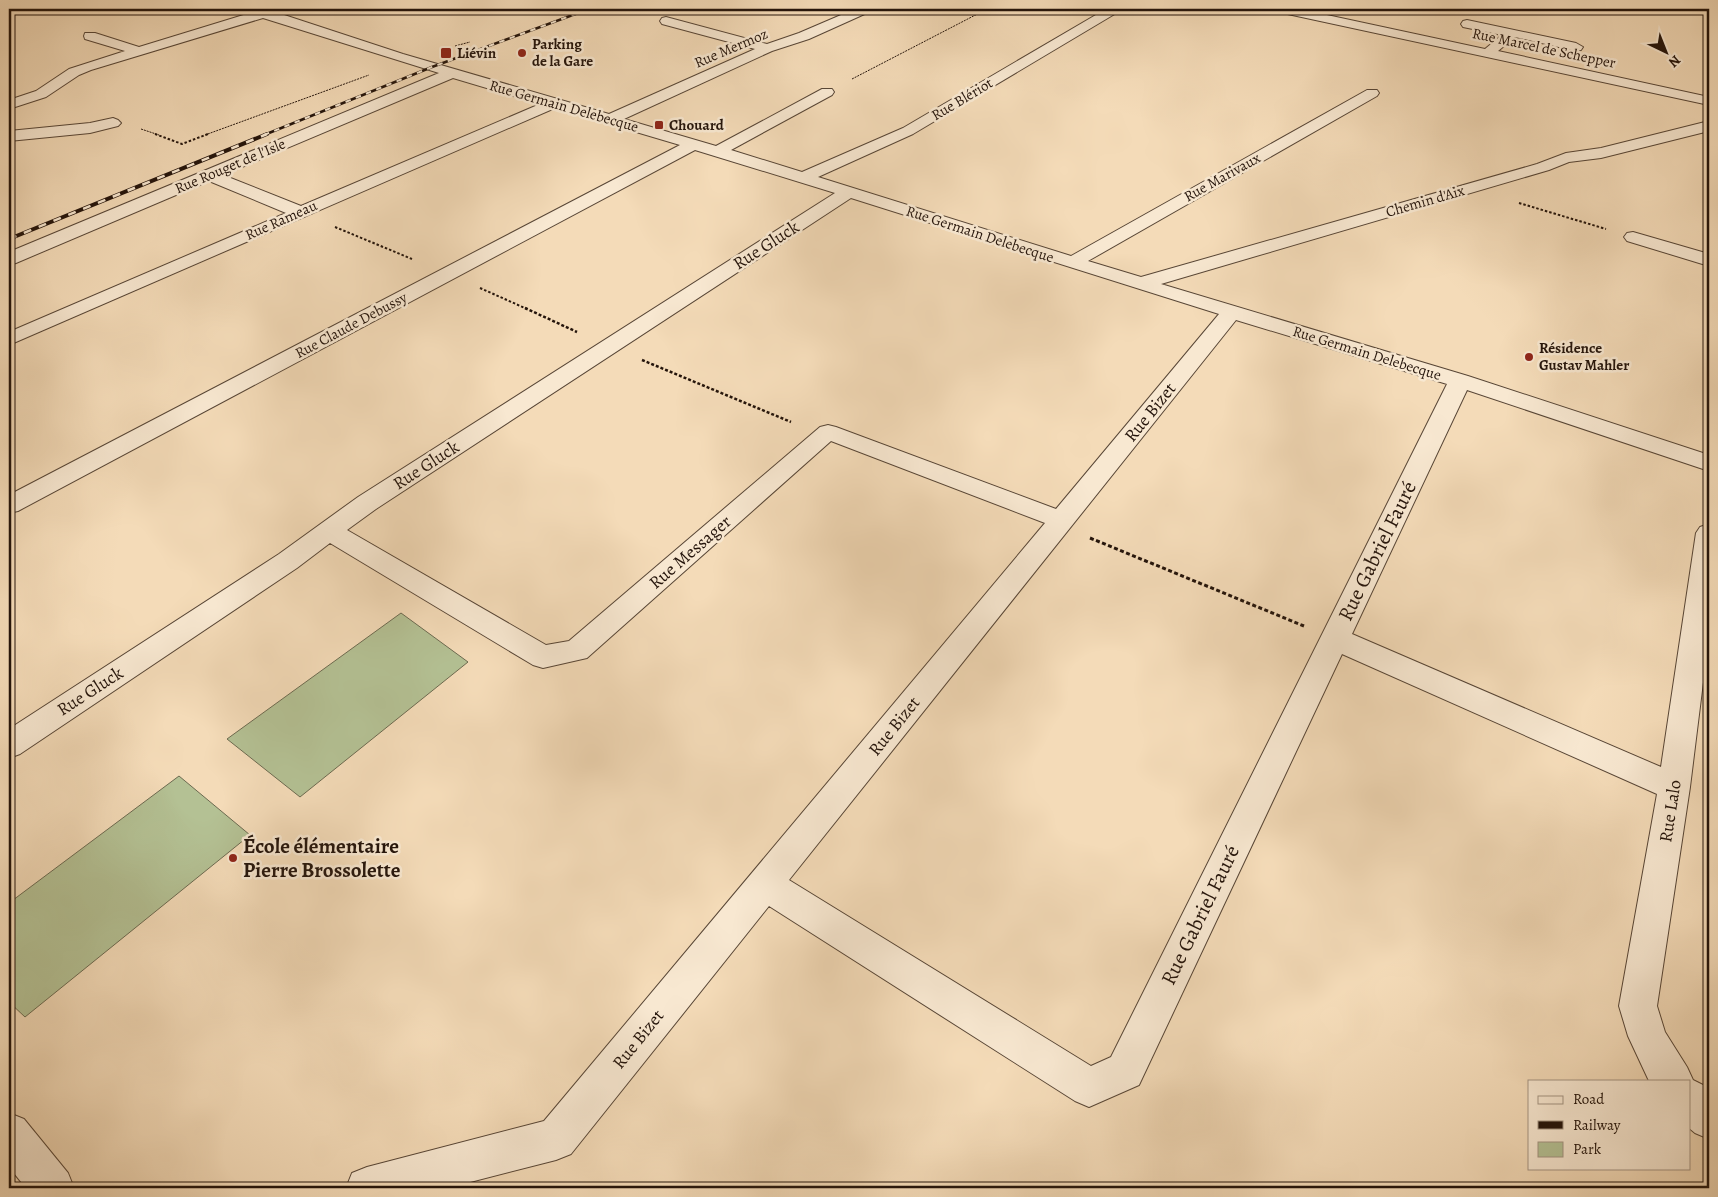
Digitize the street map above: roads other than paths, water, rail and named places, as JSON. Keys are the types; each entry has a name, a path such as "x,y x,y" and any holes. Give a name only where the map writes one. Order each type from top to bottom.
{"street":[{"name":"Rue Germain Delebecque","path":"249,9 452,73 611,119 849,192 1232,312 1460,380 1709,463"},
{"name":"Rue Mermoz","path":"611,119 767,48 804,36 864,9"},
{"name":"Rue Blériot","path":"803,178 908,131 1114,9"},
{"name":"Rue Marcel de Schepper","path":"1283,9 1709,101"},
{"path":"9,105 41,94 74,72 265,13"},
{"path":"666,21 767,48"},
{"path":"1467,24 1576,47"},
{"path":"1489,52 1512,34"},
{"path":"90,36 139,51"},
{"name":"Rue Rouget de l'Isle","path":"9,260 452,73"},
{"path":"716,152 827,92"},
{"name":"Rue Marivaux","path":"1073,263 1092,250 1372,93"},
{"name":"Rue Rameau","path":"9,339 554,102"},
{"path":"9,136 90,128 113,123"},
{"name":"Chemin d'Aix","path":"1142,283 1470,188 1566,158 1600,153 1709,126"},
{"name":"Rue Claude Debussy","path":"9,505 692,145"},
{"path":"209,175 299,212"},
{"name":"Rue Gluck","path":"9,745 331,532 367,503 849,192"},
{"path":"1633,237 1709,260"},
{"name":"Rue Bizet","path":"367,1188 556,1139 1232,312"},
{"name":"Rue Gabriel Fauré","path":"765,884 1089,1087 1125,1071 1460,380"},
{"name":"Rue Messager","path":"331,532 543,657 577,650 828,432 1061,520"},
{"name":"Rue Lalo","path":"1672,1080 1660,1064 1645,1034 1638,1006 1674,787 1709,533"},
{"path":"1334,638 1674,787"},
{"path":"1690,1100 1709,1119"},
{"path":"9,1134 53,1188"}],"railway":[{"path":"264,135 432,67 589,9"},
{"path":"9,239 267,134"}],"place":[{"name":"Liévin","path":"446,53"},
{"name":"Parking de la Gare","path":"522,53"},
{"name":"Chouard","path":"659,125"},
{"name":"Résidence Gustav Mahler","path":"1529,357"},
{"name":"École élémentaire Pierre Brossolette","path":"233,858"}]}
